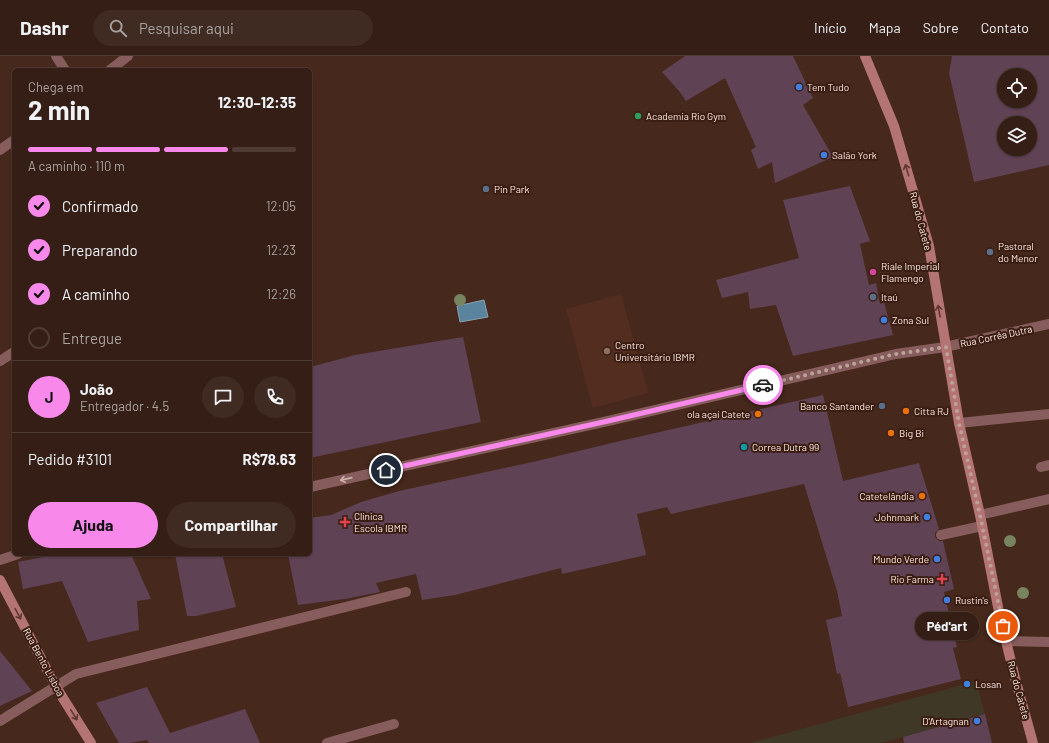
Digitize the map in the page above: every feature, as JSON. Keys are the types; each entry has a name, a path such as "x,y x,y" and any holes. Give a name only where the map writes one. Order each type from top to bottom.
{"main road":[{"name":"Rua do Catete","path":"865,56 894,126 929,246 959,423 980,515 999,612 1032,743"},
{"name":"Rua Bento Lisboa","path":"0,580 56,687 91,743"}],"street":[{"path":"56,56 65,68"},
{"path":"113,68 128,56"},
{"path":"0,150 12,141"},
{"name":"Rua Corrêa Dutra","path":"312,487 608,421 896,354 946,347 1049,324"},
{"path":"0,360 12,353"},
{"path":"959,423 1049,414"},
{"path":"980,515 1049,499"},
{"path":"941,535 982,526"},
{"path":"0,560 12,556"},
{"path":"0,722 76,674 406,592"},
{"path":"1006,641 1049,642"},
{"path":"327,743 394,724"}],"shaded area":[{"name":"Centro Universitário IBMR","path":"621,294 648,393 593,408 566,309"},
{"path":"976,681 985,714 881,743 750,743"}],"water":[{"path":"484,300 488,317 460,322 457,306"}],"building":[{"path":"685,56 793,56 813,98 803,105 833,157 775,183 772,162 758,169 751,150 756,147 725,78 686,101 662,72"},
{"path":"952,56 1049,56 1049,165 974,182 949,73"},
{"path":"850,186 870,241 860,244 869,285 876,283 880,304 884,302 893,335 793,356 776,305 750,309 748,292 722,298 716,280 799,258 783,200"},
{"path":"463,337 481,422 312,458 312,366 355,355"},
{"path":"823,395 843,481 919,463 939,529 935,533 935,537 939,541 943,541 954,589 944,592 957,647 953,648 961,679 848,707 840,673 837,674 826,620 842,616 837,591 804,484 671,514 667,507 637,514 646,555 562,574 561,568 455,595 422,600 416,574 376,583 380,592 345,599 298,605 288,556 312,556 312,518 331,515 361,502 399,491"},
{"path":"47,556 132,556 151,599 137,601 139,630 88,642 62,581 23,589 18,562"},
{"path":"175,556 223,556 236,607 196,616 187,616"},
{"path":"0,651 32,691 0,706"},
{"path":"147,687 170,733 245,709 260,743 149,743 147,740 119,743 96,703"},
{"path":"985,714 992,743 904,743 903,737"}],"way so far":[{"path":"763,385 896,354 946,347 953,395 1003,626"}],"place":[{"name":"Tem Tudo","path":"799,87"},
{"name":"Academia Rio Gym","path":"638,116"},
{"name":"Salão York","path":"824,155"},
{"name":"Pin Park","path":"486,189"},
{"name":"Pastoral do Menor","path":"990,252"},
{"name":"Riale Imperial Flamengo","path":"873,272"},
{"name":"Itaú","path":"873,297"},
{"name":"Zona Sul","path":"884,320"},
{"name":"Centro Universitário IBMR","path":"607,351"},
{"name":"Banco Santander","path":"882,406"},
{"name":"Citta RJ","path":"906,411"},
{"name":"ola açaí Catete","path":"758,414"},
{"name":"Big Bi","path":"891,433"},
{"name":"Correa Dutra 99","path":"744,447"},
{"name":"Catetelândia","path":"922,496"},
{"name":"Johnmark","path":"927,517"},
{"name":"Clínica Escola IBMR","path":"345,522"},
{"name":"Mundo Verde","path":"937,559"},
{"name":"Rio Farma","path":"942,579"},
{"name":"Rustin's","path":"947,600"},
{"name":"Péd'art","path":"1003,626"},
{"name":"Losan","path":"967,684"},
{"name":"D'Artagnan","path":"977,721"}],"route":[{"path":"386,470 763,385"}]}
